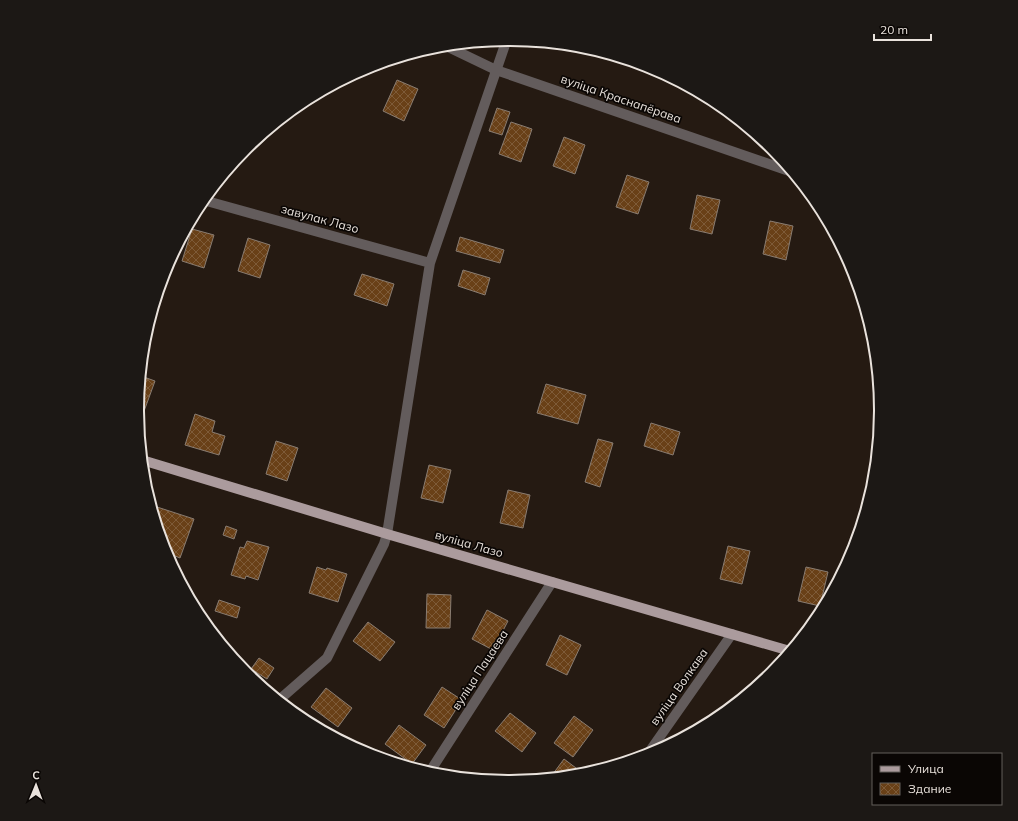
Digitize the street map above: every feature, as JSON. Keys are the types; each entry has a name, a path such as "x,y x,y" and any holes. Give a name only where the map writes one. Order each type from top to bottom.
{"main road":[{"name":"вуліца Лазо","path":"149,462 387,534 784,649"}],"street":[{"path":"283,697 327,658 384,544 387,534 430,263 504,46"},
{"name":"вуліца Краснапёрава","path":"455,50 496,70 781,168"},
{"name":"завулак Лазо","path":"210,202 430,263"},
{"name":"вуліца Пацаева","path":"433,767 552,582"},
{"name":"вуліца Волкава","path":"655,744 732,634"}],"building":[{"path":"397,80 418,89 404,121 383,111"},
{"path":"497,108 510,112 502,135 489,131"},
{"path":"511,122 532,129 521,162 499,154"},
{"path":"564,137 585,145 575,174 553,166"},
{"path":"627,175 649,182 638,214 616,207"},
{"path":"697,195 720,200 712,234 690,229"},
{"path":"770,221 793,226 786,260 763,254"},
{"path":"192,229 214,235 204,268 182,261"},
{"path":"460,237 504,250 500,263 456,251"},
{"path":"248,238 270,245 260,278 238,271"},
{"path":"463,270 490,278 485,295 458,286"},
{"path":"362,274 394,284 387,306 354,295"},
{"path":"146,378 155,381 144,411"},
{"path":"546,384 586,395 578,424 537,413"},
{"path":"195,414 215,421 212,432 225,436 219,455 185,445"},
{"path":"651,423 680,432 673,455 644,446"},
{"path":"598,439 613,443 600,487 585,482"},
{"path":"276,441 298,448 287,481 266,474"},
{"path":"429,465 451,470 443,503 421,498"},
{"path":"508,490 530,495 523,528 500,523"},
{"path":"158,507 194,519 180,558 175,556 172,550"},
{"path":"226,526 237,530 234,539 223,535"},
{"path":"247,541 269,547 258,580 246,576 245,579 231,575 240,547 244,548"},
{"path":"728,546 750,551 742,584 720,579"},
{"path":"317,567 326,570 327,568 347,574 338,602 309,593"},
{"path":"806,567 828,572 822,598 817,605 798,601"},
{"path":"427,594 451,595 450,628 426,628"},
{"path":"219,600 240,607 237,618 215,611"},
{"path":"487,610 508,621 493,650 472,639"},
{"path":"368,622 395,642 380,661 353,641"},
{"path":"560,635 581,645 567,675 546,665"},
{"path":"259,658 274,668 267,679 251,668"},
{"path":"442,687 462,700 444,728 424,715"},
{"path":"326,688 352,708 338,727 311,707"},
{"path":"510,713 536,733 522,752 495,731"},
{"path":"574,716 593,730 573,757 554,743"},
{"path":"399,725 426,745 413,762 408,761 385,744"},
{"path":"564,759 577,769 557,772 554,772"}]}
